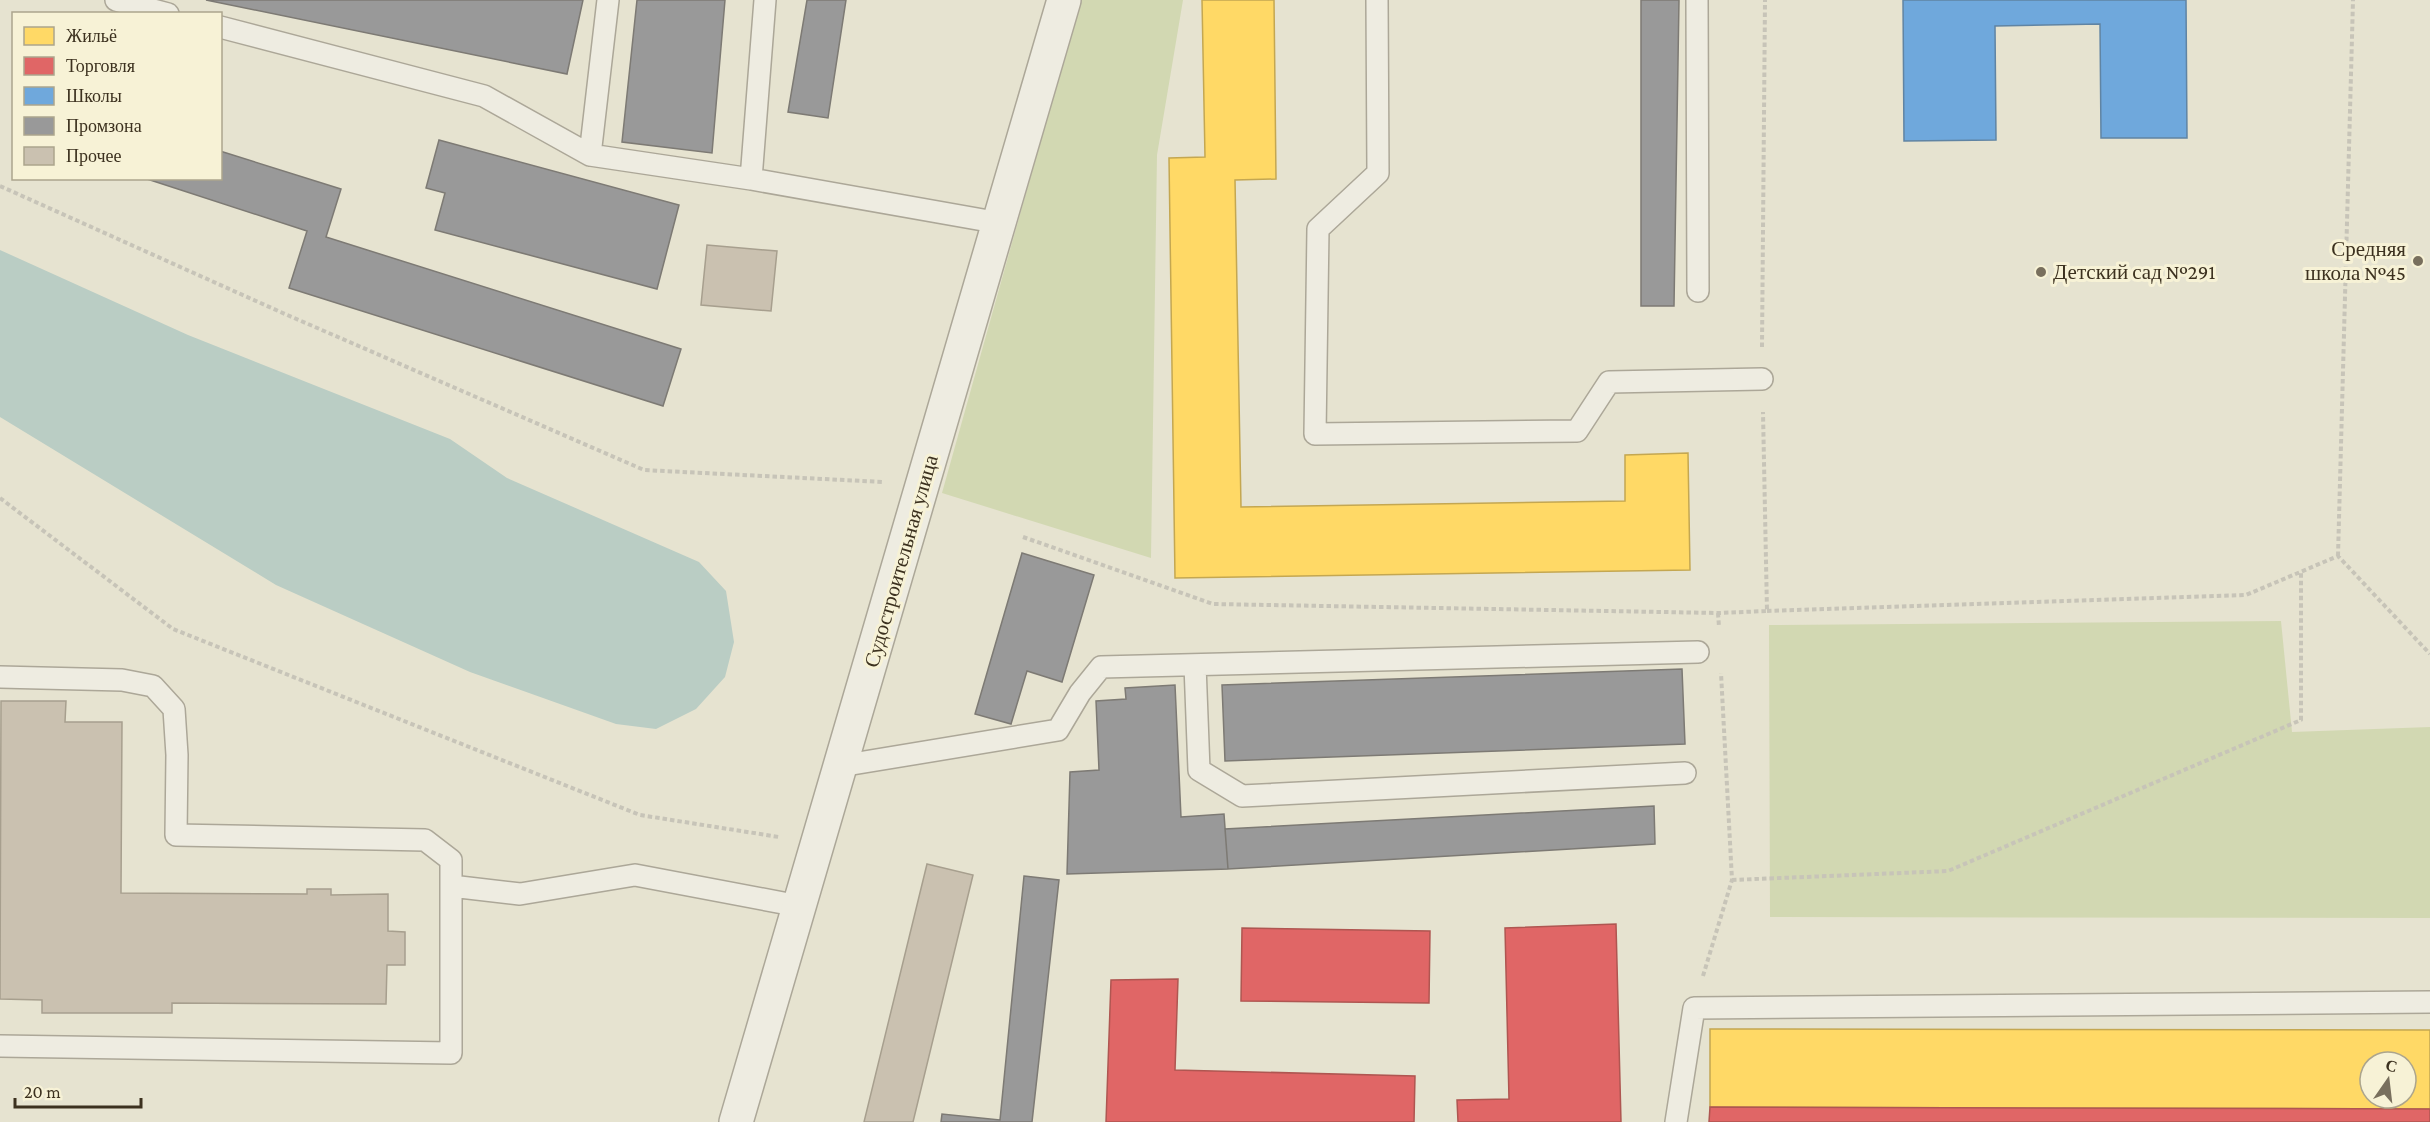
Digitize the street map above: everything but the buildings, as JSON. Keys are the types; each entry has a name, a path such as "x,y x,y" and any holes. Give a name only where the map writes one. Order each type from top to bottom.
{"street":[{"name":"Судостроительная улица","path":"736,1122 1064,0"}],"lane":[{"path":"116,0 161,12"},
{"path":"590,155 608,0"},
{"path":"751,180 765,0"},
{"path":"1377,0 1378,173 1318,229 1315,434 1576,431 1609,382 1762,379"},
{"path":"1698,0 1698,291"},
{"path":"222,28 484,96 590,155 1000,223"},
{"path":"840,766 1058,730 1080,693 1101,668 1698,652"},
{"path":"1196,665 1199,770 1242,796 1685,774"},
{"path":"0,677 122,680 153,686 174,710 177,755 176,835 424,840 451,860 451,1053 0,1046"},
{"path":"451,886 520,894 634,875 799,906"},
{"path":"1676,1122 1694,1008 2430,1002"}],"path":[{"path":"1765,0 1762,379 1767,611"},
{"path":"2353,0 2338,556 2430,654"},
{"path":"0,186 285,314 645,470 893,483"},
{"path":"0,498 173,629 640,815 785,838"},
{"path":"1023,537 1213,604 1718,613 2246,595 2338,556"},
{"path":"1732,880 1948,871 2301,720 2301,572"},
{"path":"1718,613 1719,636"},
{"path":"1694,1008 1732,880 1721,671"}],"green space":[{"path":"1080,0 1183,0 1157,155 1151,558 942,493"},
{"path":"2281,621 2292,732 2430,727 2430,918 1770,917 1769,625"}],"shaded area":[{"path":"0,250 188,335 450,439 507,478 699,562 726,591 734,642 725,677 696,709 656,729 616,724 470,672 276,585 0,417"}],"place":[{"name":"Средняя школа №45","path":"2418,261"},
{"name":"Детский сад №291","path":"2041,272"}]}
